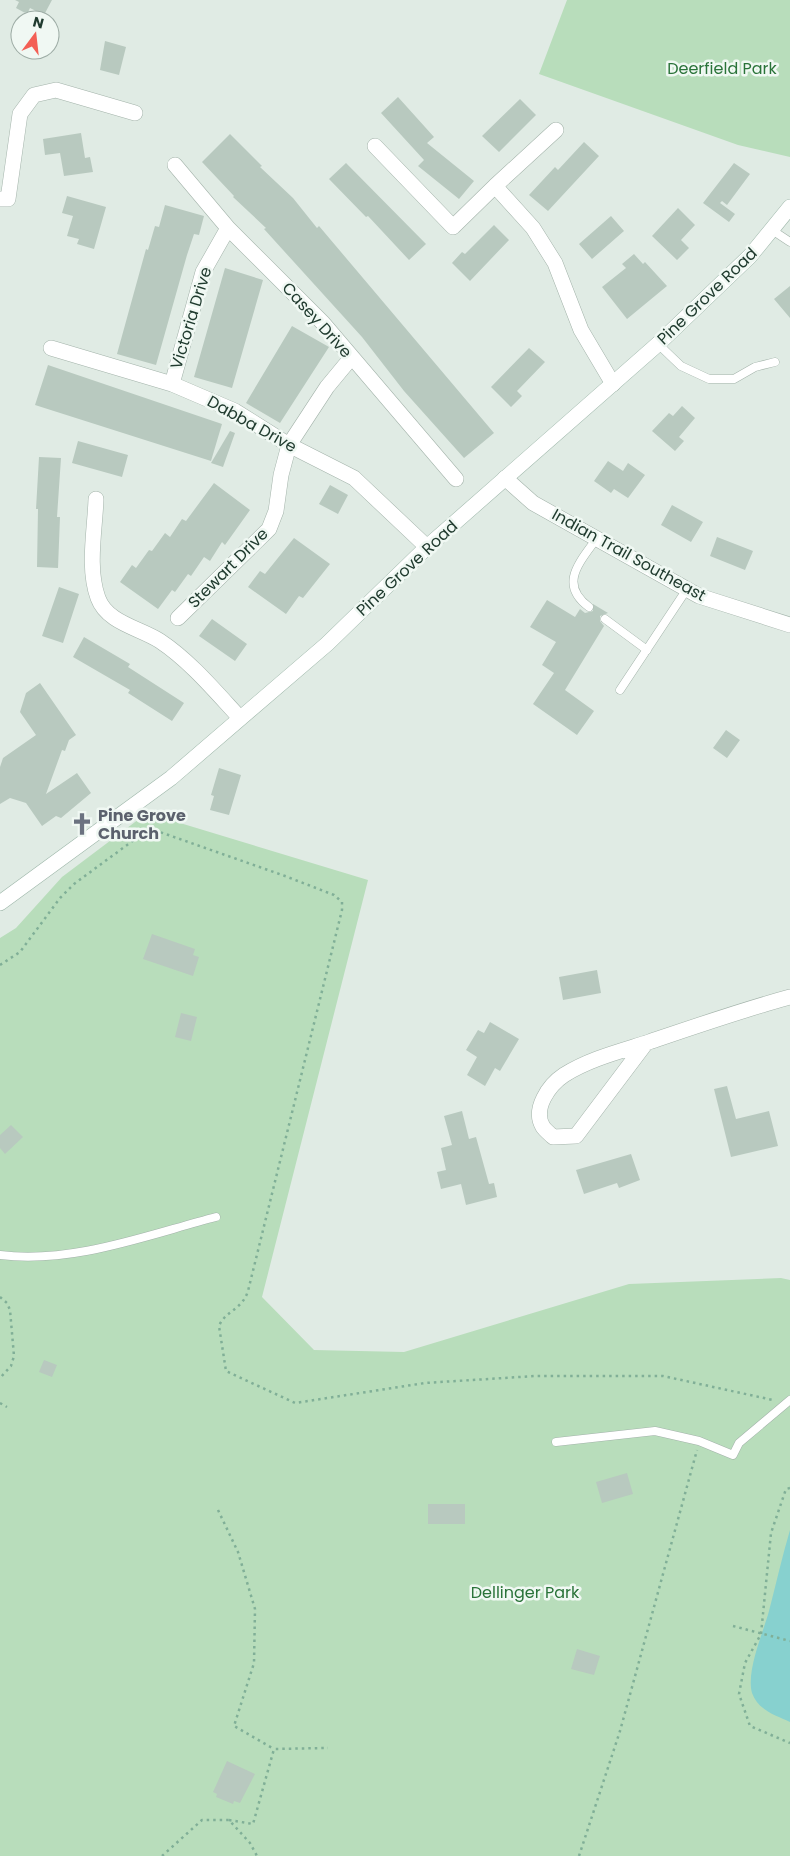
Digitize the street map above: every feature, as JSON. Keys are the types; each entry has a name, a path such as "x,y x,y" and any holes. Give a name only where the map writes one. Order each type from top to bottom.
{"street":[{"path":"0,199 8,199 20,114 34,95 56,90 135,113"},
{"path":"375,146 453,227 556,130"},
{"name":"Casey Drive","path":"175,164 228,228 323,322 456,480"},
{"path":"495,186 532,228 556,263 581,330 612,384"},
{"name":"Pine Grove Road","path":"0,903 171,778 327,644 427,547 658,344 750,256 790,207"},
{"name":"Victoria Drive","path":"172,384 203,272 228,228"},
{"name":"Dabba Drive","path":"51,348 172,384 235,411 289,445 354,478 427,547"},
{"name":"Stewart Drive","path":"178,618 269,529 276,511 280,475 289,445 327,387 352,358"},
{"name":"Indian Trail Southeast","path":"505,478 533,503 699,596 790,625"},
{"path":"96,499 93,579 99,600 109,613 160,641 207,682 240,718"},
{"path":"646,1043 576,1136 553,1137 542,1126 539,1114 543,1098 551,1087 564,1076 603,1057 749,1008 790,997"}],"lane":[{"path":"772,230 790,242"},
{"path":"658,344 681,366 708,379 734,379 755,367 775,362"},
{"path":"589,607 579,600 574,592 573,583 576,569 597,538"},
{"path":"620,690 687,589"},
{"path":"605,619 647,650"},
{"path":"0,1255 51,1256 93,1249 216,1217"},
{"path":"556,1442 655,1431 699,1441 734,1454 739,1443 788,1401"}],"path":[{"path":"0,965 20,952 55,905 74,884 142,834 157,831 285,876 334,896 342,902 342,910 248,1291 244,1302 222,1320 220,1326 226,1371 295,1403 425,1384 535,1376 663,1376 788,1401"},
{"path":"0,1297 7,1303 10,1310 14,1356 10,1366 0,1378"},
{"path":"0,1403 7,1407"},
{"path":"579,1856 620,1731 699,1441"},
{"path":"790,1488 786,1489 771,1533 761,1634 746,1662 739,1694 750,1726 790,1743"},
{"path":"218,1510 238,1552 255,1609 254,1663 234,1726 274,1749 328,1748"},
{"path":"734,1626 790,1641"},
{"path":"162,1856 202,1820 229,1820 253,1824 274,1749"},
{"path":"229,1820 250,1842 257,1856"}],"green space":[{"name":"Deerfield Park","path":"567,0 790,0 790,157 738,145 539,74"},
{"name":"Dellinger Park","path":"147,813 368,880 262,1297 314,1350 404,1352 629,1284 781,1278 790,1280 790,1856 0,1856 0,938 16,928 62,877"}],"water":[{"path":"790,1530 790,1722 758,1704 752,1693 751,1674"}],"building":[{"path":"15,0 52,0 47,10 34,10 30,8 29,10 20,10 16,8 19,2"},
{"path":"105,41 126,47 119,75 100,70"},
{"path":"398,97 434,137 427,143 474,181 459,199 418,166 424,160 381,113"},
{"path":"520,99 536,115 499,152 482,136"},
{"path":"81,133 85,158 90,157 93,172 64,176 60,153 45,155 43,139"},
{"path":"230,134 262,166 260,167 293,198 317,228 319,226 494,433 464,458 404,391 362,337 264,229 266,228 233,197 202,162"},
{"path":"584,142 599,156 548,211 529,195 555,167 558,170"},
{"path":"346,163 426,244 409,260 368,216 366,217 329,179"},
{"path":"734,163 750,174 727,205 722,201 720,203 735,214 729,222 703,203"},
{"path":"67,196 106,207 94,249 77,244 79,239 67,236 73,216 62,213"},
{"path":"165,205 204,216 199,235 194,234 187,255 156,365 117,354 146,249 148,250 155,226 159,227"},
{"path":"678,208 695,225 681,240 689,248 677,260 652,236"},
{"path":"611,216 624,231 592,259 579,244"},
{"path":"494,225 509,240 470,281 452,263 462,252 465,254"},
{"path":"634,254 643,264 645,262 667,286 627,319 602,287 626,268 622,264"},
{"path":"225,268 263,280 232,388 194,377"},
{"path":"790,286 790,318 774,299"},
{"path":"292,326 329,347 280,423 246,403"},
{"path":"529,348 545,362 517,391 522,396 511,407 491,387"},
{"path":"48,365 222,424 211,461 35,405"},
{"path":"682,406 695,418 679,437 684,441 675,451 652,431 669,413 673,416"},
{"path":"230,431 235,433 223,467 211,463"},
{"path":"78,441 128,455 122,477 72,463"},
{"path":"39,457 61,458 57,517 60,517 58,568 37,567 38,509 36,509"},
{"path":"608,461 623,471 628,463 645,475 628,498 614,489 611,493 594,481"},
{"path":"214,483 250,510 225,545 222,542 210,561 204,557 191,576 188,574 175,592 172,590 158,609 120,582 132,565 136,568 165,533 170,537 182,519 186,521"},
{"path":"330,485 348,495 338,514 319,504"},
{"path":"672,505 703,522 691,542 661,525"},
{"path":"717,537 753,551 745,570 710,556"},
{"path":"294,538 330,564 303,598 299,596 286,614 248,587 260,571 265,574"},
{"path":"59,587 79,594 63,643 42,636"},
{"path":"547,600 575,617 580,609 585,613 593,611 593,604 608,613 600,616 600,621 604,626 565,690 594,711 577,735 533,704 554,673 542,665 556,642 530,627"},
{"path":"212,619 247,644 235,661 199,636"},
{"path":"84,637 130,664 128,667 184,703 172,721 128,693 130,690 73,657"},
{"path":"40,683 76,735 69,740 65,751 62,750 46,794 77,773 91,793 61,818 56,816 42,826 26,803 10,798 0,804 0,767 3,758 36,735 20,712 26,693"},
{"path":"726,730 740,740 727,758 713,748"},
{"path":"219,768 241,775 229,815 210,810 214,796 211,795"},
{"path":"152,934 195,949 193,955 199,957 193,976 143,959"},
{"path":"597,970 601,993 563,1000 559,977"},
{"path":"181,1013 197,1017 191,1041 175,1037"},
{"path":"490,1022 519,1039 500,1071 495,1068 485,1086 467,1075 477,1057 466,1050 478,1030 484,1033"},
{"path":"727,1086 736,1119 769,1111 778,1146 731,1157 714,1089"},
{"path":"462,1111 469,1139 476,1137 489,1184 494,1183 497,1197 466,1205 461,1184 441,1189 437,1172 446,1170 441,1148 452,1145 444,1116"},
{"path":"11,1125 23,1137 5,1154 0,1148 0,1135"},
{"path":"631,1154 640,1180 619,1188 617,1183 584,1194 576,1170"},
{"path":"44,1360 57,1365 52,1377 39,1372"},
{"path":"627,1473 633,1494 602,1503 596,1482"},
{"path":"428,1504 465,1504 465,1524 428,1524"},
{"path":"577,1649 600,1656 594,1675 571,1669"},
{"path":"227,1761 255,1774 240,1803 234,1801 233,1804 216,1797 217,1794 213,1792"}],"place":[{"name":"Pine Grove Church","path":"82,824"}]}
